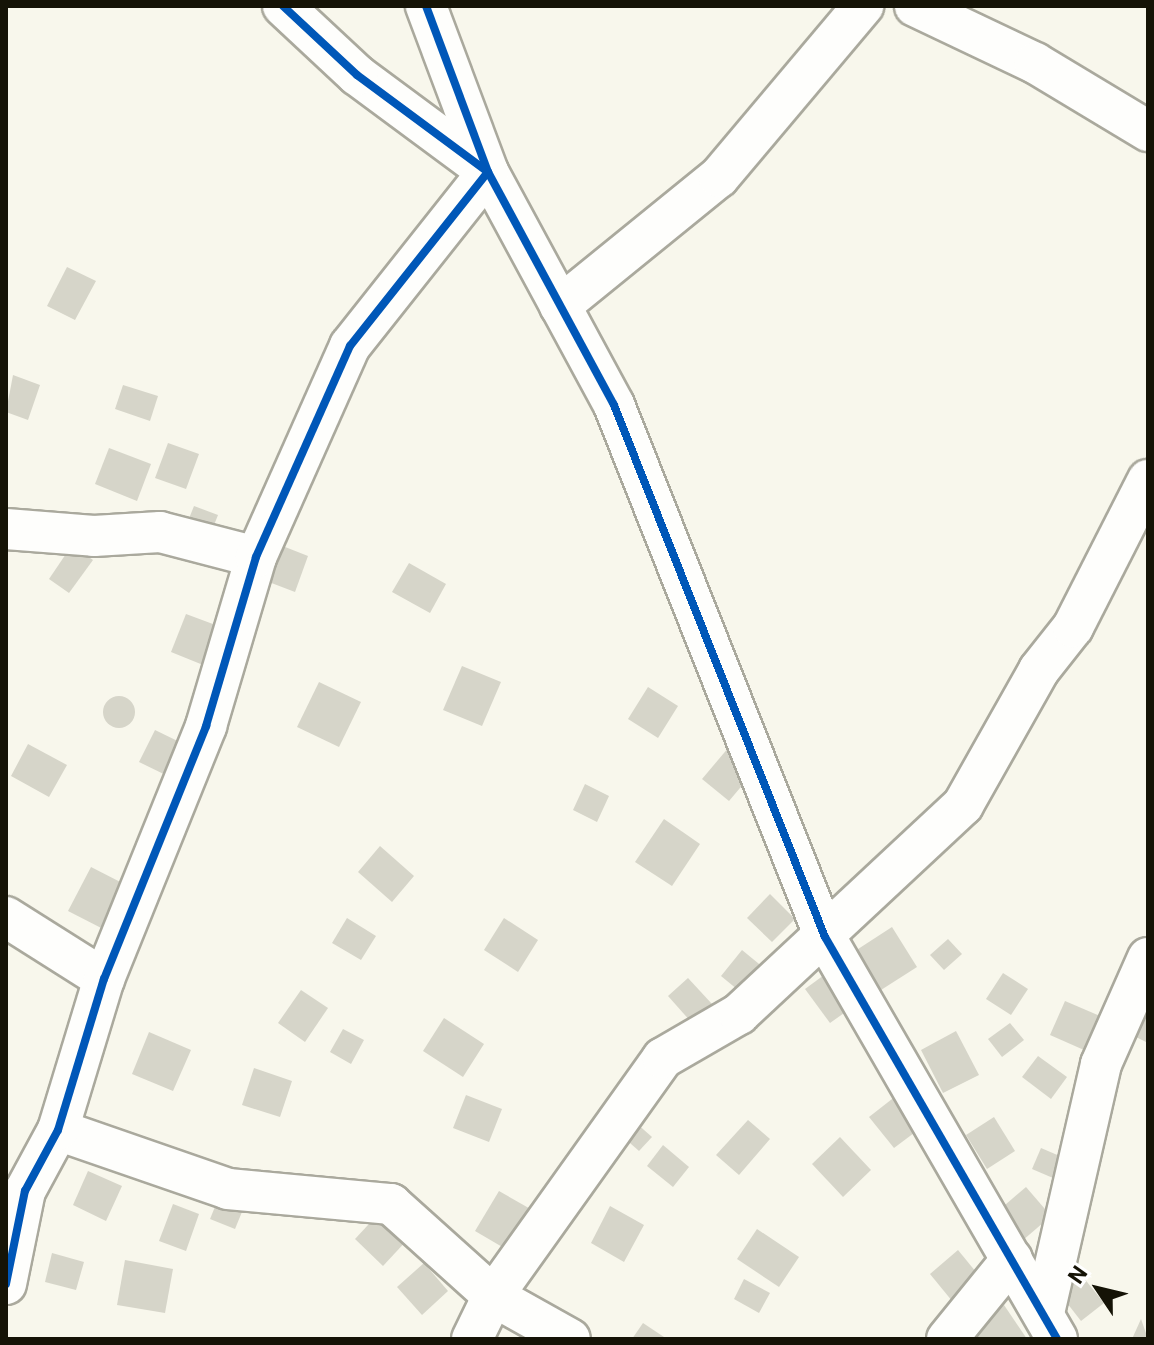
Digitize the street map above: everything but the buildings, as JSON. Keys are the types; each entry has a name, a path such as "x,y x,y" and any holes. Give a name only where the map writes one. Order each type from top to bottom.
{"street":[{"path":"283,6 357,75 488,172"},
{"path":"426,6 488,172 614,405 825,937 1050,1326"},
{"path":"560,306 719,177 863,6"},
{"path":"915,6 1035,63 1148,131"},
{"path":"6,1284 16,1186 58,1130 104,979 206,726 256,557 350,346 488,172"},
{"path":"472,1339 493,1296 663,1058 739,1014 963,805 1039,670 1073,627 1148,480"},
{"path":"6,529 94,536 160,532 256,557"},
{"path":"6,917 104,979"},
{"path":"1050,1326 1101,1064 1148,958"},
{"path":"58,1130 228,1189 391,1204 493,1296 570,1339"},
{"path":"947,1339 1012,1259"}],"cycle path":[{"path":"6,1284 25,1191 58,1130 104,979 206,726 256,557 350,346 488,172 357,75 283,6"},
{"path":"426,6 488,172 614,405 825,937 1057,1339"}]}
